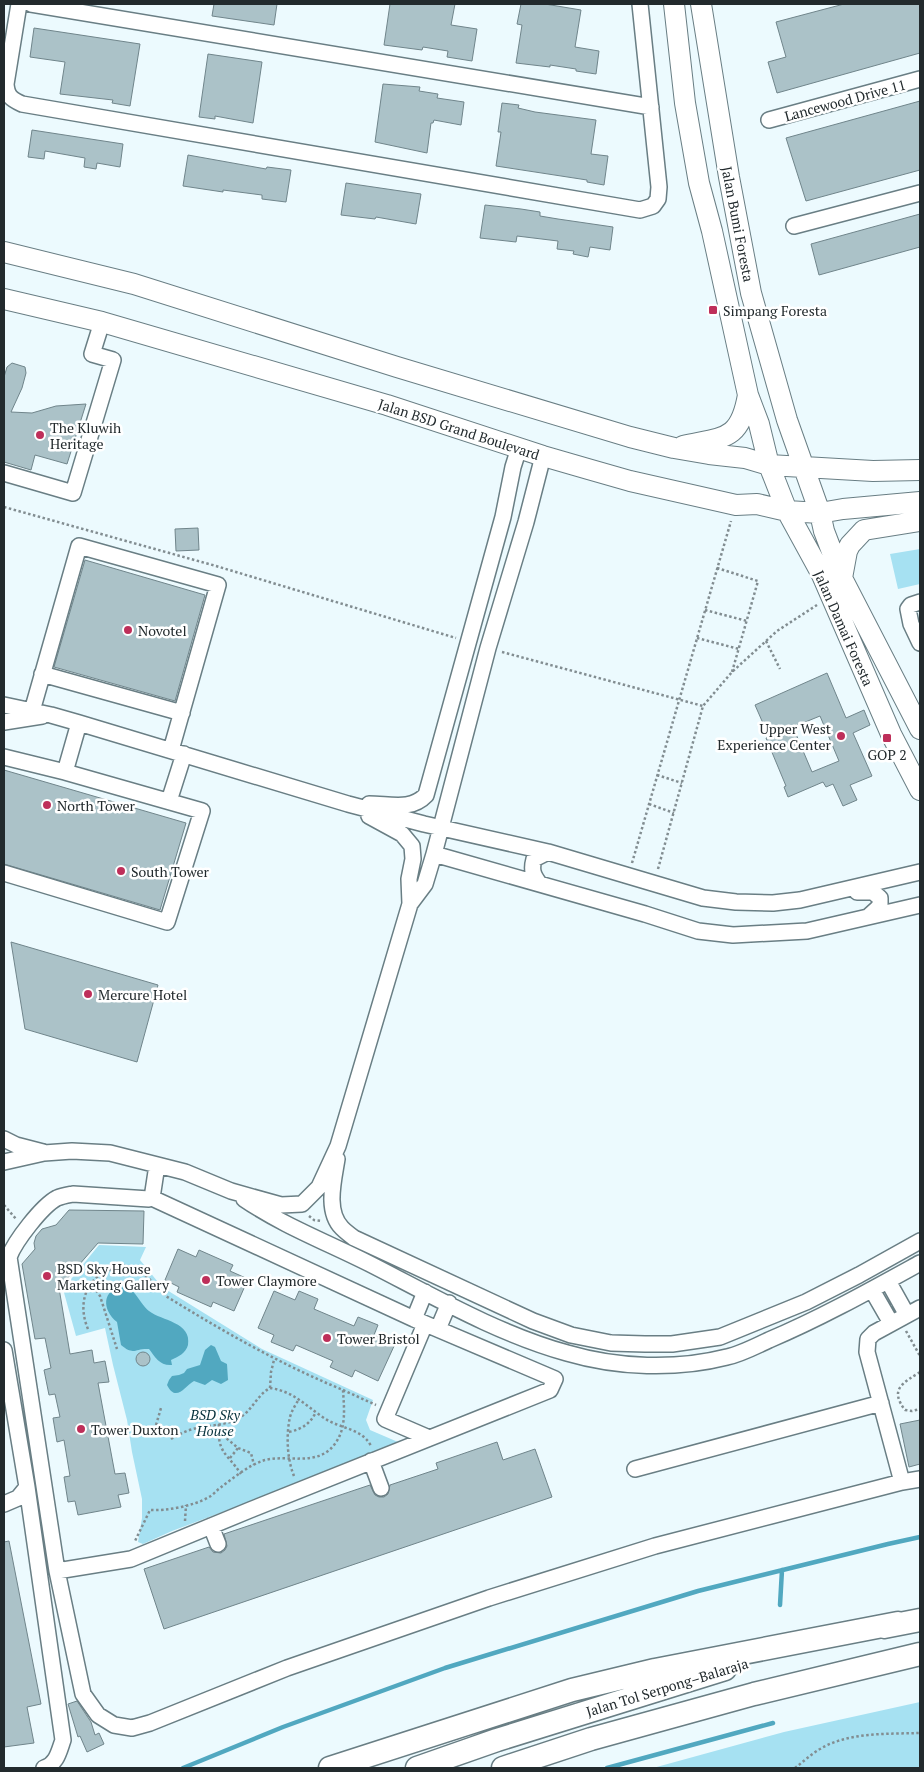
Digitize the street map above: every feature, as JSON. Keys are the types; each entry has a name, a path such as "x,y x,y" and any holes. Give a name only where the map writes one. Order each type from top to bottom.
{"highway":[{"name":"Jalan Tol Serpong–Balaraja","path":"417,1768 497,1740 741,1664 898,1623 920,1620"},
{"path":"330,1768 572,1690 655,1670 898,1623"},
{"name":"Jalan Tol Serpong–Balaraja","path":"503,1768 592,1739 754,1694 920,1654"},
{"path":"528,1768 592,1739"}],"main road":[{"name":"Jalan Bumi Foresta","path":"674,4 685,103 699,183 712,231 748,395 759,424 769,465"},
{"name":"Jalan Bumi Foresta","path":"701,4 729,177 751,293 787,420 804,467"},
{"path":"4,252 134,284 397,367 630,437 674,448 745,458 769,465 873,471 920,470"},
{"name":"Jalan BSD Grand Boulevard","path":"4,299 102,322 387,405 543,456 630,481 736,505 757,504 787,511 820,513 920,502"},
{"path":"674,448 718,438 735,430 744,413 748,395"},
{"name":"Jalan Damai Foresta","path":"769,465 787,511 822,574 891,734 920,790"},
{"name":"Jalan Damai Foresta","path":"804,467 820,513 824,531 842,578 920,729"},
{"path":"842,578 847,551 864,530 920,521"}],"street":[{"path":"20,4 6,84 7,94 11,100 22,104 640,210 653,206 658,199 659,187 640,4"},
{"path":"31,4 651,108"},
{"name":"Lancewood Drive 11","path":"769,120 920,79"},
{"path":"794,226 920,193"},
{"path":"4,473 73,493 113,360 92,354 102,322"},
{"path":"348,804 407,806 419,802 426,795 503,517 513,467 519,448"},
{"path":"410,904 425,884 434,854 488,648 526,522 543,456"},
{"path":"503,517 512,510 518,511 523,513 526,522"},
{"path":"32,711 79,546 218,585 182,713 169,801"},
{"path":"919,639 911,624 908,609 911,605 920,602"},
{"path":"42,674 182,713"},
{"path":"4,705 79,723 348,804 440,828 548,852 703,898 736,902 773,903 800,900 920,872"},
{"path":"4,722 50,715"},
{"path":"65,772 79,723"},
{"path":"4,758 65,772 202,810 167,922 4,873"},
{"path":"4,1162 44,1153 72,1150 110,1153 185,1172 231,1191 281,1205 302,1204 319,1187 338,1146 410,904 409,879 413,859 412,846 402,834 348,804"},
{"path":"539,883 533,875 534,859 548,852"},
{"path":"434,854 539,883 698,931 724,934 773,934 807,931 920,905"},
{"path":"833,893 873,892 880,898 880,906 870,916"},
{"path":"4,1139 16,1145 44,1153"},
{"path":"338,1146 333,1192 334,1217 341,1227 354,1238 533,1321 571,1335 611,1343 672,1344 720,1337 806,1302 859,1276 920,1241"},
{"path":"152,1198 157,1165"},
{"path":"231,1191 264,1213 524,1338 567,1354 611,1363 675,1365 728,1357 795,1329 920,1263"},
{"path":"57,1571 131,1559 303,1488 550,1390 555,1379 426,1324 152,1198 73,1194 59,1197 47,1205 14,1246 9,1257 57,1571 83,1694 98,1715 114,1725 132,1728 150,1724 287,1668 489,1598 654,1546 920,1478"},
{"path":"347,1252 354,1238"},
{"path":"888,1281 904,1316"},
{"path":"872,1290 904,1316"},
{"path":"425,1292 426,1324"},
{"path":"429,1438 385,1419 426,1324 449,1303"},
{"path":"902,1482 867,1352 868,1339 874,1333 904,1316"},
{"path":"4,1350 27,1488 63,1740 57,1757 49,1766 44,1768"},
{"path":"634,1469 881,1404"},
{"path":"374,1460 381,1488"},
{"path":"4,1504 18,1498 27,1488"},
{"path":"211,1526 218,1544"}],"path":[{"path":"629,875 736,505"},
{"path":"4,507 216,566 468,642"},
{"path":"717,568 758,581 732,672"},
{"path":"654,883 704,706 732,672 777,631 831,596"},
{"path":"705,610 747,621"},
{"path":"697,638 739,650"},
{"path":"766,641 780,669"},
{"path":"488,648 679,701 704,706"},
{"path":"657,775 682,783"},
{"path":"649,804 674,813"},
{"path":"305,1210 314,1220 326,1221"},
{"path":"88,1330 84,1320 83,1302 91,1282 101,1273 126,1266 140,1270 166,1296 242,1342 274,1359 389,1411"},
{"path":"91,1282 100,1296 117,1349"},
{"path":"904,1316 920,1356"},
{"path":"270,1388 274,1359"},
{"path":"920,1372 901,1386 898,1392 898,1400 905,1410 920,1409"},
{"path":"171,1439 190,1430 238,1419 246,1414 260,1396 270,1388 284,1390 300,1399 325,1419 359,1433 368,1441 374,1460"},
{"path":"131,1559 135,1542 150,1510 166,1510 208,1498 254,1465 271,1459 306,1459 326,1452 335,1444 342,1427 345,1410 343,1390"},
{"path":"300,1399 291,1415 288,1432 289,1460 293,1475 303,1488"},
{"path":"156,1425 161,1408"},
{"path":"288,1432 300,1429 311,1421 317,1412"},
{"path":"219,1424 218,1440 221,1450 230,1458 241,1474"},
{"path":"219,1432 238,1448 250,1453 254,1465"},
{"path":"230,1458 238,1448"},
{"path":"795,1768 820,1749 836,1742 858,1737 889,1734 920,1734"}],"green space":[{"path":"920,549 920,584 898,589 890,554"},
{"name":"BSD Sky House","path":"99,1245 146,1247 140,1260 162,1287 262,1349 373,1400 366,1420 370,1430 398,1442 143,1544 138,1542 142,1518 142,1499 127,1420 105,1328 76,1336 63,1289"},
{"path":"920,1702 920,1768 653,1768 784,1732"}],"shaded area":[{"path":"124,1287 132,1291 149,1311 175,1323 185,1331 188,1337 187,1348 171,1360 172,1365 161,1362 149,1349 132,1351 121,1345 117,1322 109,1312 106,1301 111,1292"},
{"path":"211,1345 215,1347 221,1361 227,1364 228,1380 221,1384 212,1380 205,1385 194,1381 180,1392 174,1393 170,1390 167,1385 172,1376 179,1375 187,1369 200,1365 205,1350"}],"building":[{"path":"214,4 277,4 274,25 212,16"},
{"path":"390,4 455,4 451,25 477,29 472,61 447,57 448,51 423,47 422,50 384,45"},
{"path":"521,4 545,4 581,10 575,47 599,51 596,74 550,65 550,67 516,63 522,25 517,24"},
{"path":"844,4 920,4 920,53 777,93 768,62 786,57 776,22"},
{"path":"34,28 140,44 130,106 112,103 113,100 60,94 65,62 30,57"},
{"path":"208,54 262,62 253,123 215,116 215,119 199,117"},
{"path":"383,84 420,87 419,91 438,94 437,98 464,102 461,125 434,120 431,123 427,153 375,142"},
{"path":"920,101 920,170 806,201 786,138"},
{"path":"502,103 519,105 518,108 535,112 596,120 591,154 608,156 604,185 587,182 587,180 496,166 501,132 498,132"},
{"path":"32,130 123,144 120,167 97,163 96,169 84,167 85,158 45,151 44,159 28,157"},
{"path":"188,155 266,169 267,167 291,170 286,202 262,199 262,195 183,186"},
{"path":"346,183 421,194 416,224 376,217 375,219 341,215"},
{"path":"485,205 540,212 540,216 613,227 610,250 590,247 588,257 573,254 574,251 557,249 558,241 517,236 516,242 480,238"},
{"path":"920,214 920,247 819,275 811,244"},
{"name":"The Kluwih Heritage","path":"12,363 25,367 26,373 22,388 11,412 32,413 56,406 86,404 67,464 35,455 31,470 4,462 4,377 7,367"},
{"path":"198,528 199,550 176,551 175,529"},
{"name":"Novotel","path":"85,560 205,595 175,701 54,667"},
{"name":"Upper West Experience Center","path":"827,673 846,718 864,710 870,725 853,733 872,776 850,785 857,800 843,806 833,784 826,787 823,782 788,797 784,787 786,786 766,738 769,737 755,705","holes":["820,716 839,761 812,772 793,727"]},
{"path":"4,770 186,823 160,910 4,864"},
{"name":"Mercure Hotel","path":"11,942 158,985 137,1062 25,1029"},
{"path":"69,1210 144,1211 143,1244 98,1243 59,1288 70,1354 92,1350 94,1363 105,1361 109,1382 98,1383 115,1474 125,1473 129,1493 118,1495 121,1507 78,1515 75,1501 68,1502 64,1477 70,1476 64,1440 57,1442 53,1418 60,1417 55,1394 49,1395 44,1370 51,1368 45,1338 35,1339 22,1264 35,1249 36,1236 42,1229 56,1225"},
{"name":"Tower Claymore","path":"178,1249 196,1257 199,1250 233,1265 230,1271 248,1279 234,1311 213,1302 211,1307 177,1292 179,1287 165,1280"},
{"name":"Tower Bristol","path":"274,1291 295,1300 299,1291 318,1299 314,1309 354,1326 358,1317 378,1325 374,1335 395,1344 378,1381 355,1370 352,1377 330,1367 333,1361 296,1345 293,1351 271,1342 274,1335 258,1328"},
{"path":"140,1352 146,1352 150,1359 146,1366 140,1366 136,1362 136,1356"},
{"path":"920,1420 920,1464 909,1467 900,1424"},
{"path":"497,1442 503,1460 535,1449 552,1497 164,1629 144,1569 209,1547 213,1552 221,1553 227,1546 224,1534 370,1485 375,1495 384,1497 388,1494 390,1485 438,1469 436,1463"},
{"path":"9,1541 41,1704 27,1707 34,1743 4,1747 4,1542"},
{"path":"77,1701 91,1722 95,1735 99,1733 104,1744 87,1752 80,1736 78,1737 68,1704"}],"waterway":[{"path":"183,1768 283,1727 445,1668 698,1591 920,1537"},
{"path":"780,1605 782,1570"},
{"path":"607,1768 773,1723"}],"place":[{"name":"Simpang Foresta","path":"713,310"},
{"name":"The Kluwih Heritage","path":"40,435"},
{"name":"Novotel","path":"128,630"},
{"name":"Upper West Experience Center","path":"841,736"},
{"name":"GOP 2","path":"887,738"},
{"name":"North Tower","path":"47,805"},
{"name":"South Tower","path":"121,871"},
{"name":"Mercure Hotel","path":"88,994"},
{"name":"BSD Sky House Marketing Gallery","path":"47,1276"},
{"name":"Tower Claymore","path":"206,1280"},
{"name":"Tower Bristol","path":"327,1338"},
{"name":"Tower Duxton","path":"81,1429"}]}
